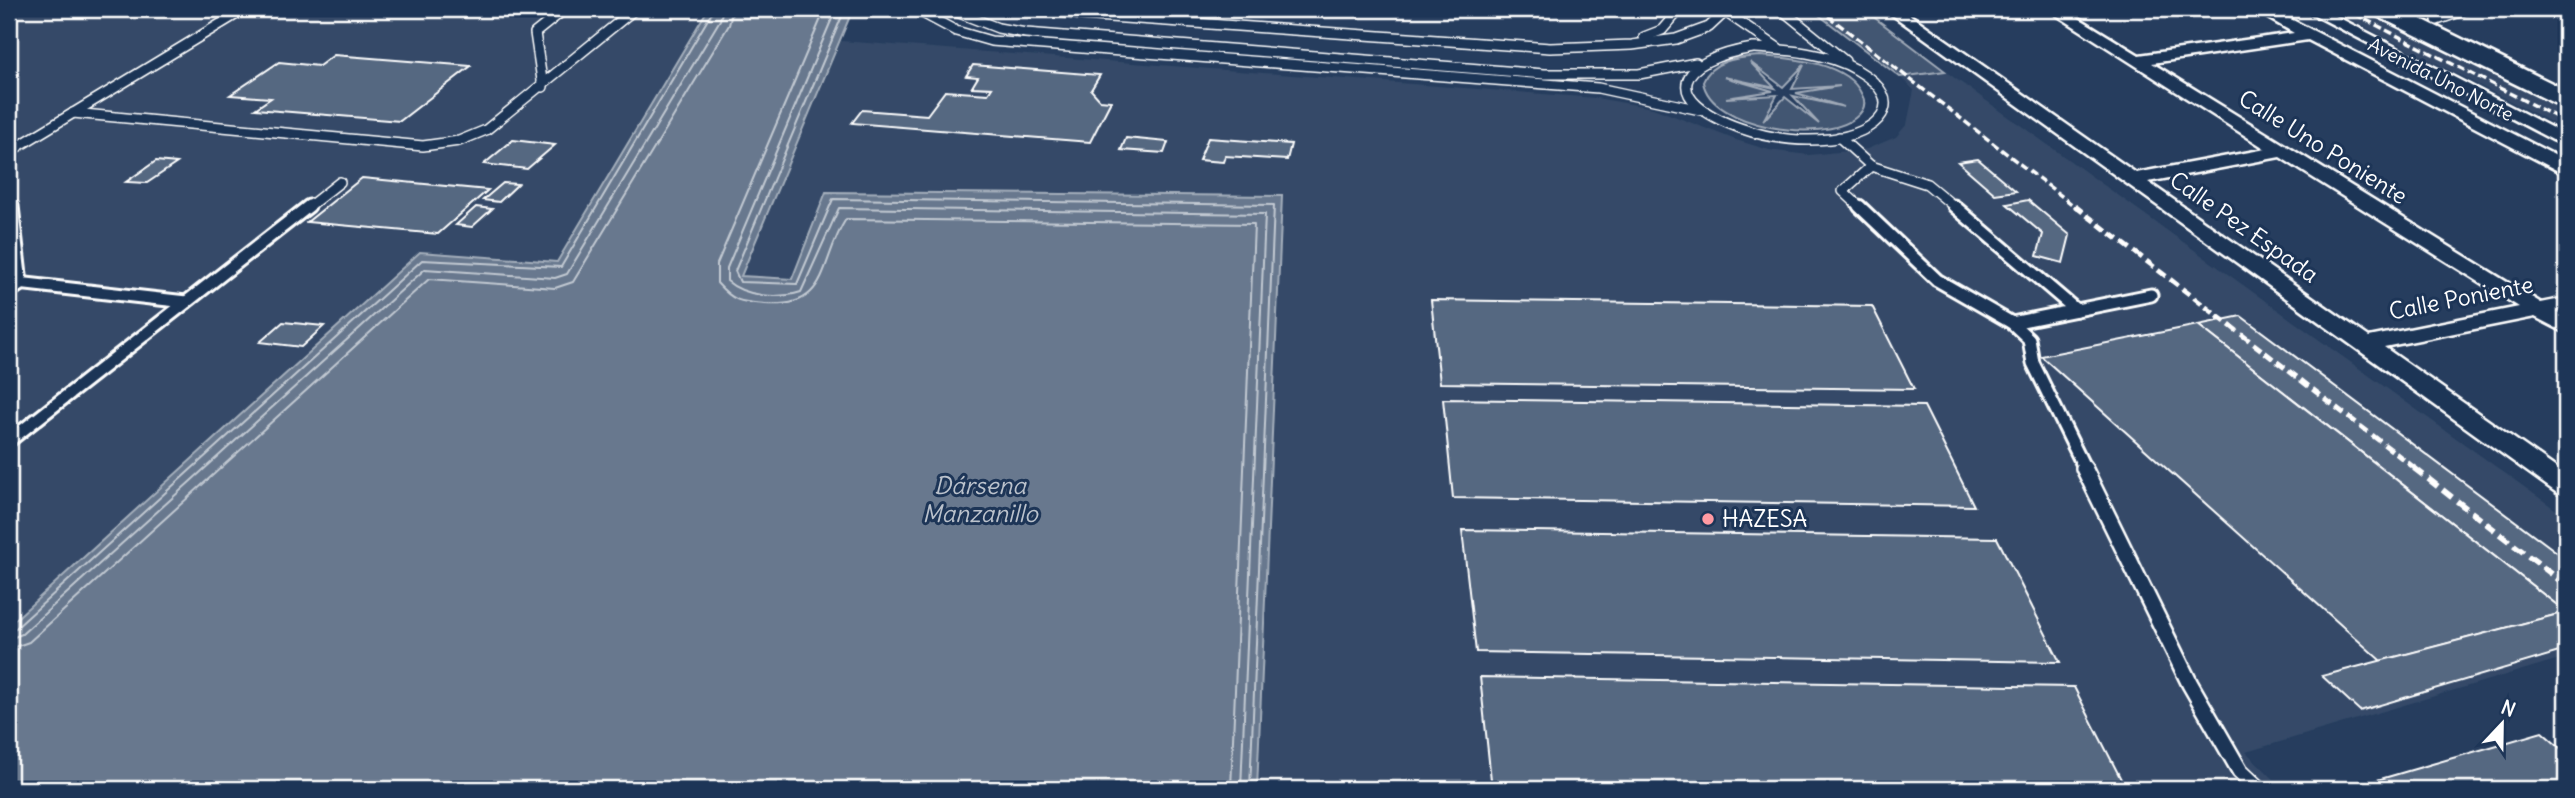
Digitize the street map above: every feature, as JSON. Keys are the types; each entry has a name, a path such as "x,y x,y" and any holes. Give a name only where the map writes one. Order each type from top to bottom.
{"main road":[{"path":"2382,9 2566,101"},
{"path":"2426,14 2566,83"}],"street":[{"name":"Calle Pez Espada","path":"1892,9 2566,487"},
{"name":"Calle Uno Poniente","path":"2054,9 2566,327"},
{"name":"Avenida Uno Norte","path":"2260,9 2566,168"},
{"path":"2287,9 2566,153"},
{"path":"2311,9 2566,142"},
{"path":"2139,60 2310,35"},
{"path":"2133,179 2283,151"},
{"name":"Calle Poniente","path":"2365,344 2566,304"}],"lane":[{"path":"9,152 245,9"},
{"path":"542,87 535,33 565,9"},
{"path":"73,113 423,146 459,141 486,130 635,9"},
{"path":"915,9 940,25 991,41 1598,88 1705,111 1729,124 1759,134 1792,139 1839,137 1874,126 1885,114 1885,100 1877,86 1781,9"},
{"path":"949,9 998,29 1026,33 1544,74 1654,74 1696,63 1730,50 1778,48 1826,58 1859,72"},
{"path":"1044,9 1081,15 1550,48 1621,47 1673,38 1708,28 1723,10 1778,48"},
{"path":"1621,47 1662,30 1675,15 1674,9"},
{"path":"2426,14 2468,9"},
{"path":"1696,63 1687,74 1685,85 1692,98 1705,111"},
{"path":"1839,137 1871,166 1927,184 2077,310"},
{"path":"1871,166 1843,191 1937,280 2012,323 2029,339 2033,363 2190,684 2240,771 2259,789"},
{"path":"9,441 340,182"},
{"path":"9,183 15,283 9,292"},
{"path":"15,283 186,302"},
{"path":"2012,323 2151,295"}],"shaded area":[{"path":"9,9 708,9 557,262 420,252 9,625"},
{"path":"1811,9 1863,9 1945,71 1900,77"},
{"path":"2330,9 2364,9 2566,111 2566,130"},
{"path":"841,41 1596,98 1653,108 1769,150 1809,155 1867,149 1896,137 1907,124 1914,90 1900,77 1945,71 2566,517 2566,657 2246,752 2284,789 1257,789 1281,197 792,280 741,275"},
{"path":"1760,56 1817,64 1845,75 1855,84 1863,98 1862,110 1855,118 1840,126 1819,130 1770,127 1726,111 1711,98 1703,82 1707,74 1727,61","holes":["1750,62 1783,87 1804,65 1792,89 1840,86 1796,93 1844,107 1793,96 1819,124 1785,97 1763,121 1777,95 1726,98 1773,91 1724,77 1775,88"]}],"water":[{"name":"Dársena Manzanillo","path":"708,9 853,9 741,276 792,279 826,192 1282,196 1257,789 9,789 9,625 420,252 557,262"}],"building":[{"path":"334,55 471,66 400,121 255,109 271,98 230,95 279,62 319,66"},
{"path":"973,65 1100,75 1091,90 1100,100 1111,101 1090,142 852,123 862,110 927,115 945,91 988,94 992,88 972,87 978,77 966,76"},
{"path":"1126,138 1168,142 1164,153 1121,150"},
{"path":"1208,138 1291,144 1287,160 1225,156 1223,162 1199,160"},
{"path":"513,140 555,145 527,169 484,164"},
{"path":"1978,159 2016,191 1995,194 1958,162"},
{"path":"156,161 177,163 147,183 126,182"},
{"path":"362,178 488,190 438,234 307,222"},
{"path":"503,183 518,184 499,202 483,200"},
{"path":"2028,200 2070,235 2063,263 2037,256 2043,234 2007,204"},
{"path":"476,207 492,209 472,227 456,225"},
{"path":"1431,300 1872,306 1914,389 1440,383"},
{"path":"2241,316 2566,559 2566,612 2198,325"},
{"path":"283,322 324,326 301,347 260,342"},
{"path":"2198,325 2566,612 2381,661 2041,356"},
{"path":"1443,399 1924,406 1974,506 1453,498"},
{"path":"1462,530 1997,538 2060,662 1476,652"},
{"path":"2566,612 2566,650 2360,711 2322,676"},
{"path":"1480,677 2074,687 2126,789 1492,789"},
{"path":"2542,732 2566,753 2566,789 2353,787"}],"railway":[{"path":"1819,9 2077,208"},
{"path":"2345,9 2566,122"},
{"path":"2075,206 2416,469"},
{"path":"2414,468 2566,585"}],"place":[{"name":"HAZESA","path":"1708,519"}]}
